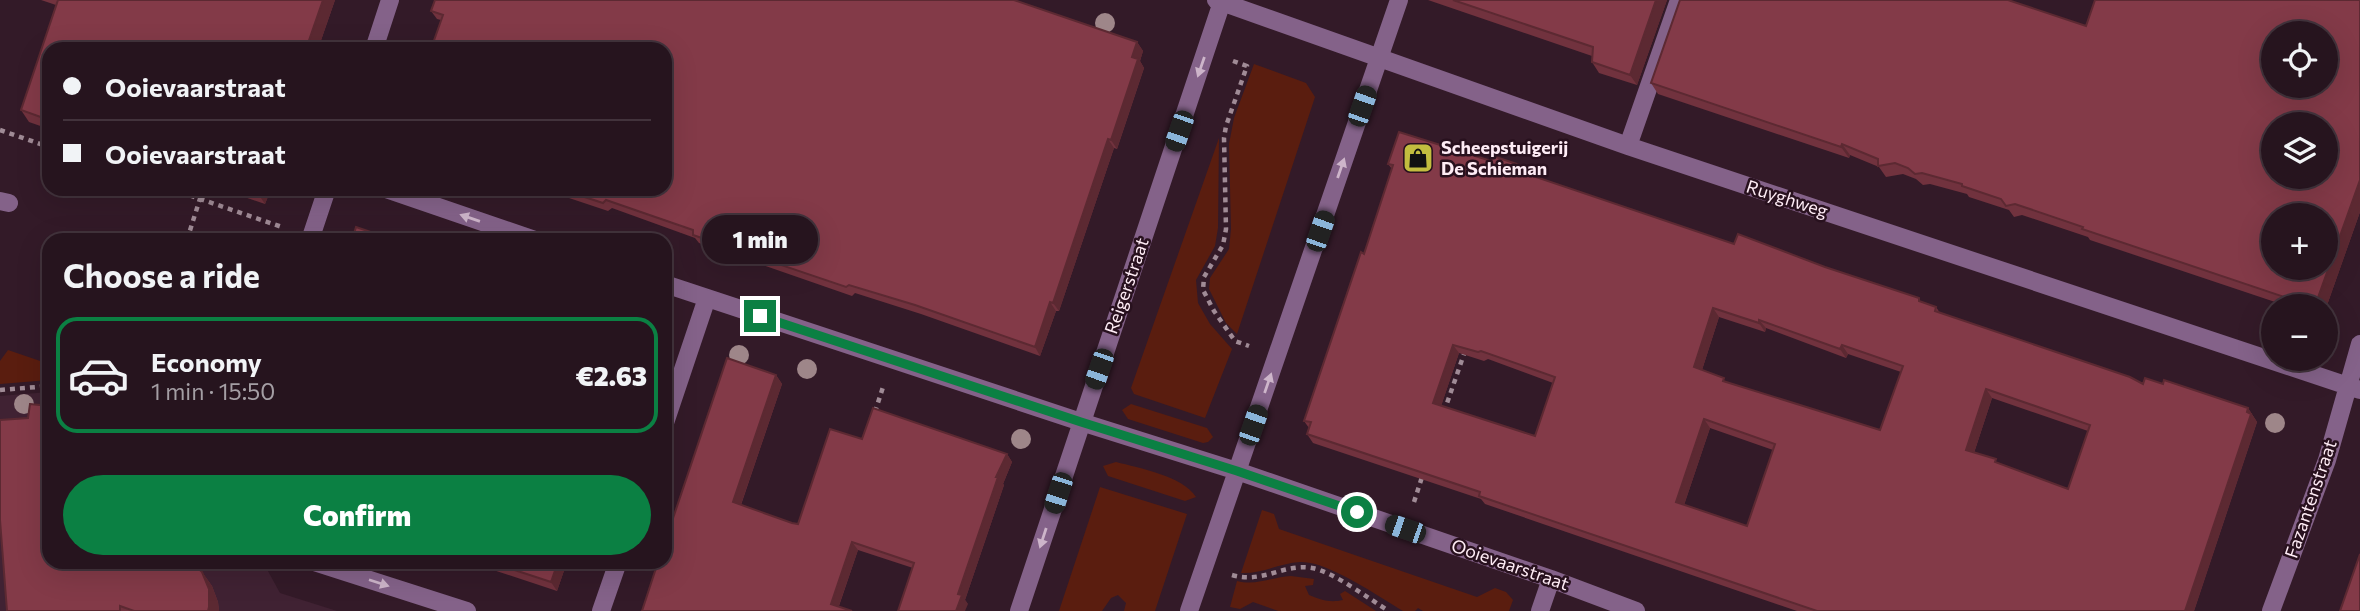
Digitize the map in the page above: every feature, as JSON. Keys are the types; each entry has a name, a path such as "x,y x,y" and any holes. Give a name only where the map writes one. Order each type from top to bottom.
{"street":[{"path":"376,42 390,0"},
{"path":"1189,611 1399,0"},
{"path":"1628,146 1679,0"},
{"name":"Ruyghweg","path":"1219,1 1628,146 2354,388"},
{"name":"Reigerstraat","path":"1019,611 1206,51 1219,1"},
{"path":"312,233 325,196"},
{"path":"406,196 515,233"},
{"name":"Ooievaarstraat","path":"672,286 1237,471 1636,611"},
{"path":"672,402 707,299"},
{"name":"Fazantenstraat","path":"2271,611 2354,388 2360,344"},
{"path":"336,569 467,611"},
{"path":"601,611 616,569"},
{"path":"1540,611 1551,579"}],"path":[{"path":"1206,51 1247,66 1224,138 1226,229 1223,245 1204,277 1203,290 1214,312 1235,341 1277,356"},
{"path":"0,130 42,145"},
{"path":"191,196 296,233"},
{"path":"189,233 201,196"},
{"path":"1443,415 1469,338"},
{"path":"871,423 892,360"},
{"path":"0,390 42,387"},
{"path":"1405,529 1426,465"},
{"path":"1204,567 1250,579 1287,570 1312,568 1356,590 1388,611"}],"shaded area":[{"path":"1254,64 1306,83 1315,97 1237,334 1226,323 1209,289 1210,278 1229,249 1229,144 1234,118"},
{"path":"1219,138 1218,228 1215,246 1196,280 1198,303 1210,324 1232,349 1205,418 1134,394 1131,388"},
{"path":"8,350 42,362 42,381 0,384 0,361"},
{"path":"42,393 42,569 267,569 280,593 337,611 0,611 0,396"},
{"path":"1131,404 1207,428 1213,437 1203,443 1128,419 1122,410"},
{"path":"1116,462 1171,478 1196,497 1185,501 1108,476 1103,466"},
{"path":"1100,487 1187,514 1155,611 1124,611 1126,603 1118,595 1111,598 1102,611 1059,611"},
{"path":"1262,510 1274,514 1279,529 1477,597 1495,588 1506,592 1513,600 1509,611 1423,611 1418,608 1415,611 1403,611 1353,580 1311,563 1293,563 1241,573"},
{"path":"1291,576 1314,579 1313,585 1305,586 1309,595 1338,601 1343,600 1340,594 1345,591 1376,611 1278,611 1253,602 1240,609 1230,607 1237,581 1258,582"}],"building":[{"path":"58,0 323,0 308,42 44,42"},
{"path":"435,0 1014,0 1137,42 1132,57 1138,59 1053,303 1050,302 1035,347 915,305 849,285 846,287 693,235 693,230 606,200 603,203 582,196 672,196 672,42 433,42 443,15 431,11"},
{"path":"1453,0 1656,0 1630,75 1592,62 1593,47"},
{"path":"1680,0 2008,0 2086,26 2095,0 2360,0 2360,180 2338,242 2338,203 2261,203 2261,280 2324,280 2319,294 2275,294 2015,204 2006,206 2001,199 1962,184 1922,173 1915,174 1895,163 1878,166 1878,159 1842,144 1841,147 1651,83"},
{"path":"42,48 42,118 21,110"},
{"path":"1399,132 1491,161 1493,156 1526,167 1524,173 1734,244 1738,234 1825,267 1919,298 1919,301 1936,307 1935,311 2130,377 2143,384 2145,378 2163,384 2164,380 2248,408 2247,412 2251,414 2185,611 1817,611 1479,496 1480,492 1307,434 1311,422 1304,421 1361,252 1364,254 1393,165 1388,164","holes":["1713,308 1759,323 1759,320 1840,349 1842,345 1903,366 1880,430 1723,381 1724,378 1694,367","1453,345 1481,351 1555,377 1535,436 1433,403","1986,389 2090,425 2068,489 1995,462 1996,459 1966,450","1704,419 1775,444 1747,526 1676,502"]},
{"path":"356,227 374,233 354,233"},
{"path":"727,358 776,375 733,502 792,523 798,524 830,429 862,439 873,408 1007,454 996,477 958,594 962,595 956,611 898,611 914,563 852,542 831,604 852,611 642,611 656,569 672,569 672,521"},
{"path":"30,404 42,405 42,569 199,569 209,589 208,611 134,611 120,606 120,611 7,611 0,520 0,420 28,418"},
{"path":"2360,554 2360,611 2340,611"},
{"path":"511,569 556,569 551,582"}],"place":[{"name":"Scheepstuigerij De Schieman","path":"1418,158"}],"route":[{"path":"760,316 1357,512"}]}
